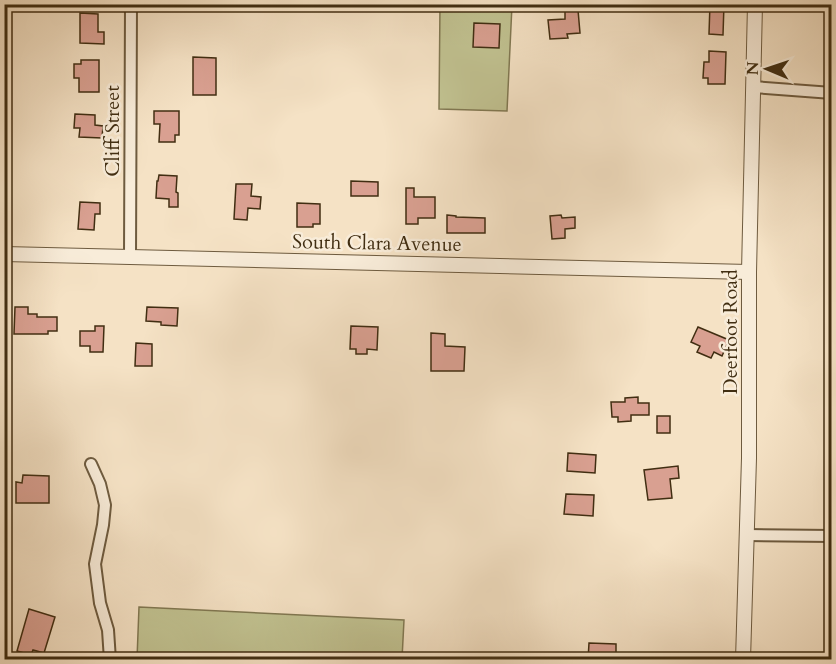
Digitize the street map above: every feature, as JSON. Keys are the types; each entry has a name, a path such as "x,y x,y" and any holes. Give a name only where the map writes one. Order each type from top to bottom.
{"street":[{"name":"Cliff Street","path":"130,257 131,4"},
{"name":"Deerfoot Road","path":"743,660 747,535 754,4"},
{"path":"753,87 831,93"},
{"name":"South Clara Avenue","path":"4,254 749,272"},
{"path":"92,464 105,505 95,564 100,603 108,630 110,660"},
{"path":"747,535 831,536"}],"green space":[{"path":"440,5 512,5 507,111 439,109"},
{"path":"139,607 404,620 402,659 137,659"}],"building":[{"path":"710,4 724,4 723,35 709,34"},
{"path":"565,10 578,10 580,33 567,34 568,38 550,39 548,20 565,19"},
{"path":"80,13 98,14 98,32 104,32 104,44 80,43"},
{"path":"474,23 500,24 499,48 473,47"},
{"path":"709,51 726,52 725,84 708,84 708,78 703,78 704,62 709,62"},
{"path":"193,57 216,58 216,95 193,95"},
{"path":"81,60 99,60 99,92 79,92 79,78 74,78 74,64 81,64"},
{"path":"154,111 179,111 179,135 175,135 175,142 159,142 160,124 154,124"},
{"path":"75,114 95,115 95,125 103,126 102,138 79,137 80,128 74,128"},
{"path":"159,175 177,176 178,207 169,207 169,199 156,198"},
{"path":"351,181 378,182 378,196 351,196"},
{"path":"236,184 252,184 251,196 261,197 260,209 248,208 247,220 234,219"},
{"path":"406,188 414,188 414,197 435,197 435,218 418,218 418,224 406,224"},
{"path":"80,202 100,203 100,214 95,214 94,230 78,229"},
{"path":"297,203 320,204 320,224 313,224 313,227 297,227"},
{"path":"447,215 485,218 485,233 447,233"},
{"path":"561,215 562,218 575,217 575,228 565,229 565,238 552,239 550,216"},
{"path":"15,307 28,307 28,314 37,314 37,317 57,317 57,331 48,331 48,334 14,334"},
{"path":"147,307 178,308 177,326 146,321"},
{"path":"95,326 104,326 103,352 90,352 90,346 80,346 80,331 95,331"},
{"path":"351,326 378,327 377,350 367,349 367,354 356,354 356,349 350,349"},
{"path":"698,327 729,340 722,356 714,352 711,358 697,352 700,346 691,342"},
{"path":"431,333 445,334 445,346 465,347 464,371 431,371"},
{"path":"136,343 152,344 152,366 135,366"},
{"path":"638,397 638,403 649,403 649,415 631,415 631,421 618,422 618,417 612,417 611,402 625,402 625,398"},
{"path":"657,416 670,416 670,433 657,433"},
{"path":"568,453 596,455 595,473 567,471"},
{"path":"678,466 679,478 670,479 672,498 648,500 644,470"},
{"path":"23,475 49,476 49,503 16,503 16,482 22,483"},
{"path":"566,494 594,495 593,516 564,514"},
{"path":"29,609 55,617 44,653 33,650 31,655 17,651"},
{"path":"589,643 616,644 616,660 588,660"}]}
